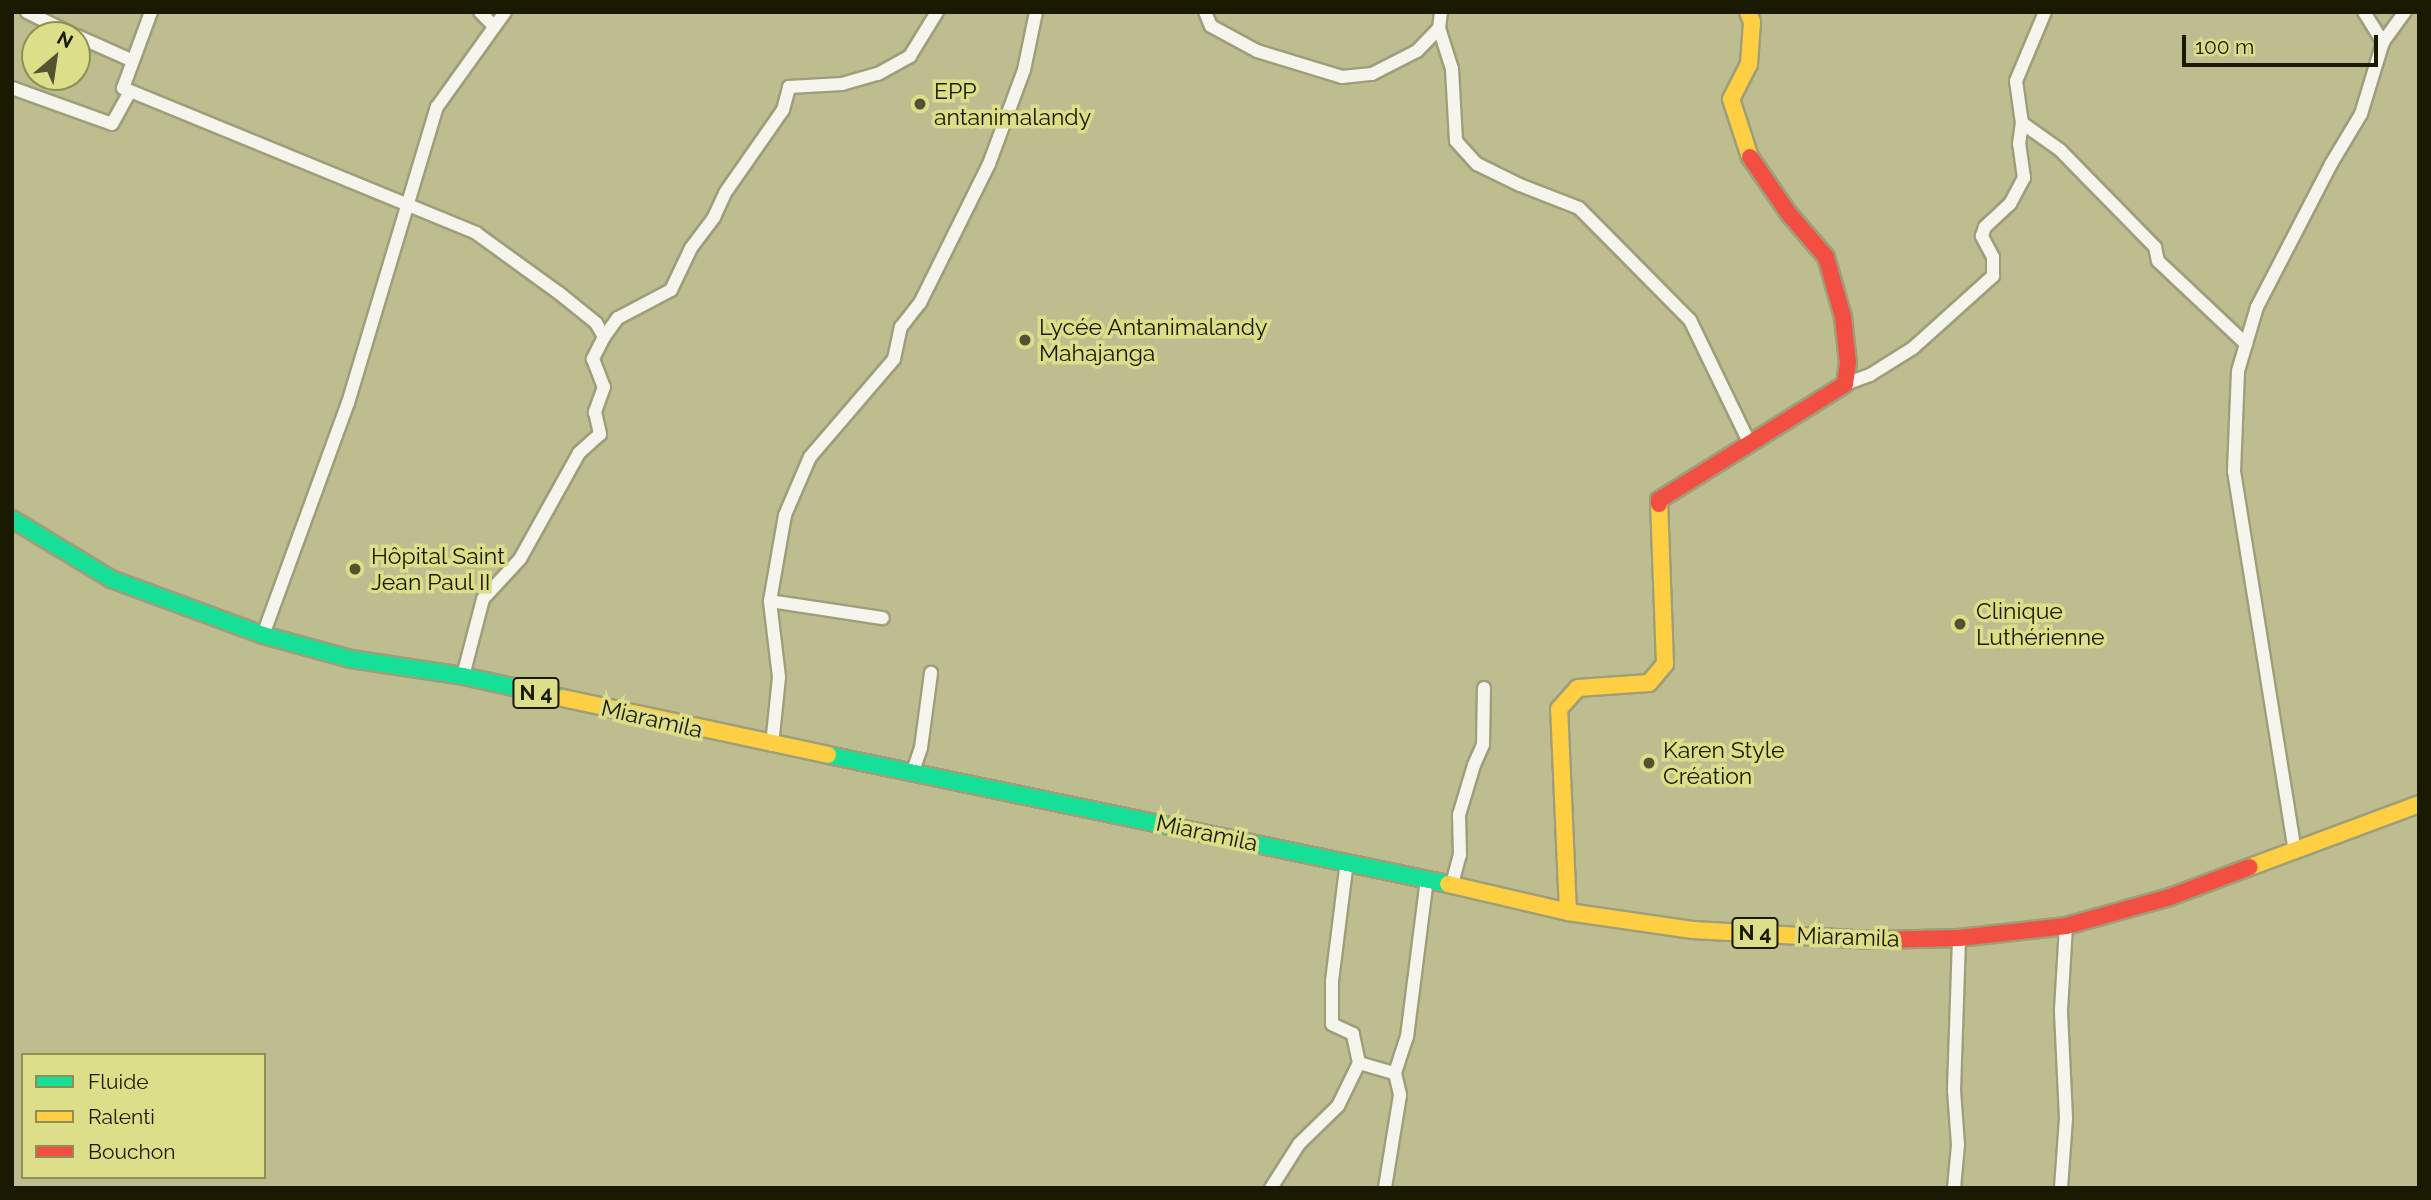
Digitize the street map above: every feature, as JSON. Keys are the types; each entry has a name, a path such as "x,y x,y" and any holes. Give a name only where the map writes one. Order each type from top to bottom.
{"main road":[{"path":"1569,912 1559,709 1578,688 1649,683 1665,664 1659,500 1845,384 1848,363 1843,317 1826,257 1789,214 1748,155 1731,99 1749,64 1752,22 1748,12"},
{"name":"Miaramila","path":"12,519 111,579 263,635 351,659 463,676 772,745 913,771 1427,878 1569,912 1693,930 1872,940 1959,938 2066,926 2170,897 2419,804"}],"street":[{"path":"27,12 45,21"},
{"path":"151,12 131,60 123,88 475,233 510,256 596,323 604,337"},
{"path":"480,12 494,26"},
{"path":"263,635 348,403 437,107 505,12"},
{"path":"463,676 483,599 520,559 579,453 600,434 595,412 604,387 593,359 604,337 618,318 671,290 691,248 714,217 724,193 783,110 789,87 842,83 878,74 910,56 937,12"},
{"path":"772,745 779,677 770,601 785,514 810,457 894,359 901,327 920,303 989,164 1024,70 1037,12"},
{"path":"1205,12 1211,26 1258,51 1342,76 1373,74 1417,51 1438,28"},
{"path":"1441,12 1438,28 1452,69 1456,141 1478,164 1520,186 1579,208 1690,320 1750,443"},
{"path":"1845,384 1870,375 1913,348 1993,276 1993,257 1982,236 1985,227 2010,204 2024,178 2019,144 2022,123 2016,81 2045,12"},
{"path":"2364,12 2383,42"},
{"path":"2295,852 2234,471 2238,372 2257,307 2331,164 2361,114 2383,42 2405,12"},
{"path":"91,43 131,60"},
{"path":"12,88 112,124 131,92"},
{"path":"2022,123 2060,150 2155,247 2158,261 2246,344"},
{"path":"770,601 883,618"},
{"path":"913,771 921,748 931,673"},
{"path":"1452,884 1461,855 1459,815 1483,745 1484,688"},
{"path":"1271,1188 1299,1143 1338,1106 1359,1063 1353,1034 1332,1024 1332,981 1347,861"},
{"path":"1385,1188 1400,1095 1395,1073 1407,1037 1427,878"},
{"path":"2061,1188 2066,1118 2061,1010 2066,926"},
{"path":"1954,1188 1958,1145 1954,1090 1959,938"},
{"path":"1359,1063 1395,1073"}],"traffic: fast":[{"path":"12,519 111,579 263,635 351,659 463,676 563,698"},
{"path":"828,755 1448,884"}],"traffic: slow":[{"path":"1748,12 1752,22 1749,64 1731,99 1750,157"},
{"path":"1568,912 1559,709 1578,688 1649,683 1665,664 1659,504"},
{"path":"563,698 828,755"},
{"path":"2250,867 2419,804"},
{"path":"1448,884 1568,912 1693,930 1818,937"}],"traffic: jam":[{"path":"1659,504 1659,500 1845,384 1848,363 1843,317 1826,257 1789,214 1750,157"},
{"path":"1818,937 1872,940 1959,938 2066,926 2170,897 2250,867"}],"place":[{"name":"EPP antanimalandy","path":"920,104"},
{"name":"Lycée Antanimalandy Mahajanga","path":"1025,340"},
{"name":"Hôpital Saint Jean Paul II","path":"355,569"},
{"name":"Clinique Luthérienne","path":"1960,624"},
{"name":"Karen Style Création","path":"1649,763"}]}
